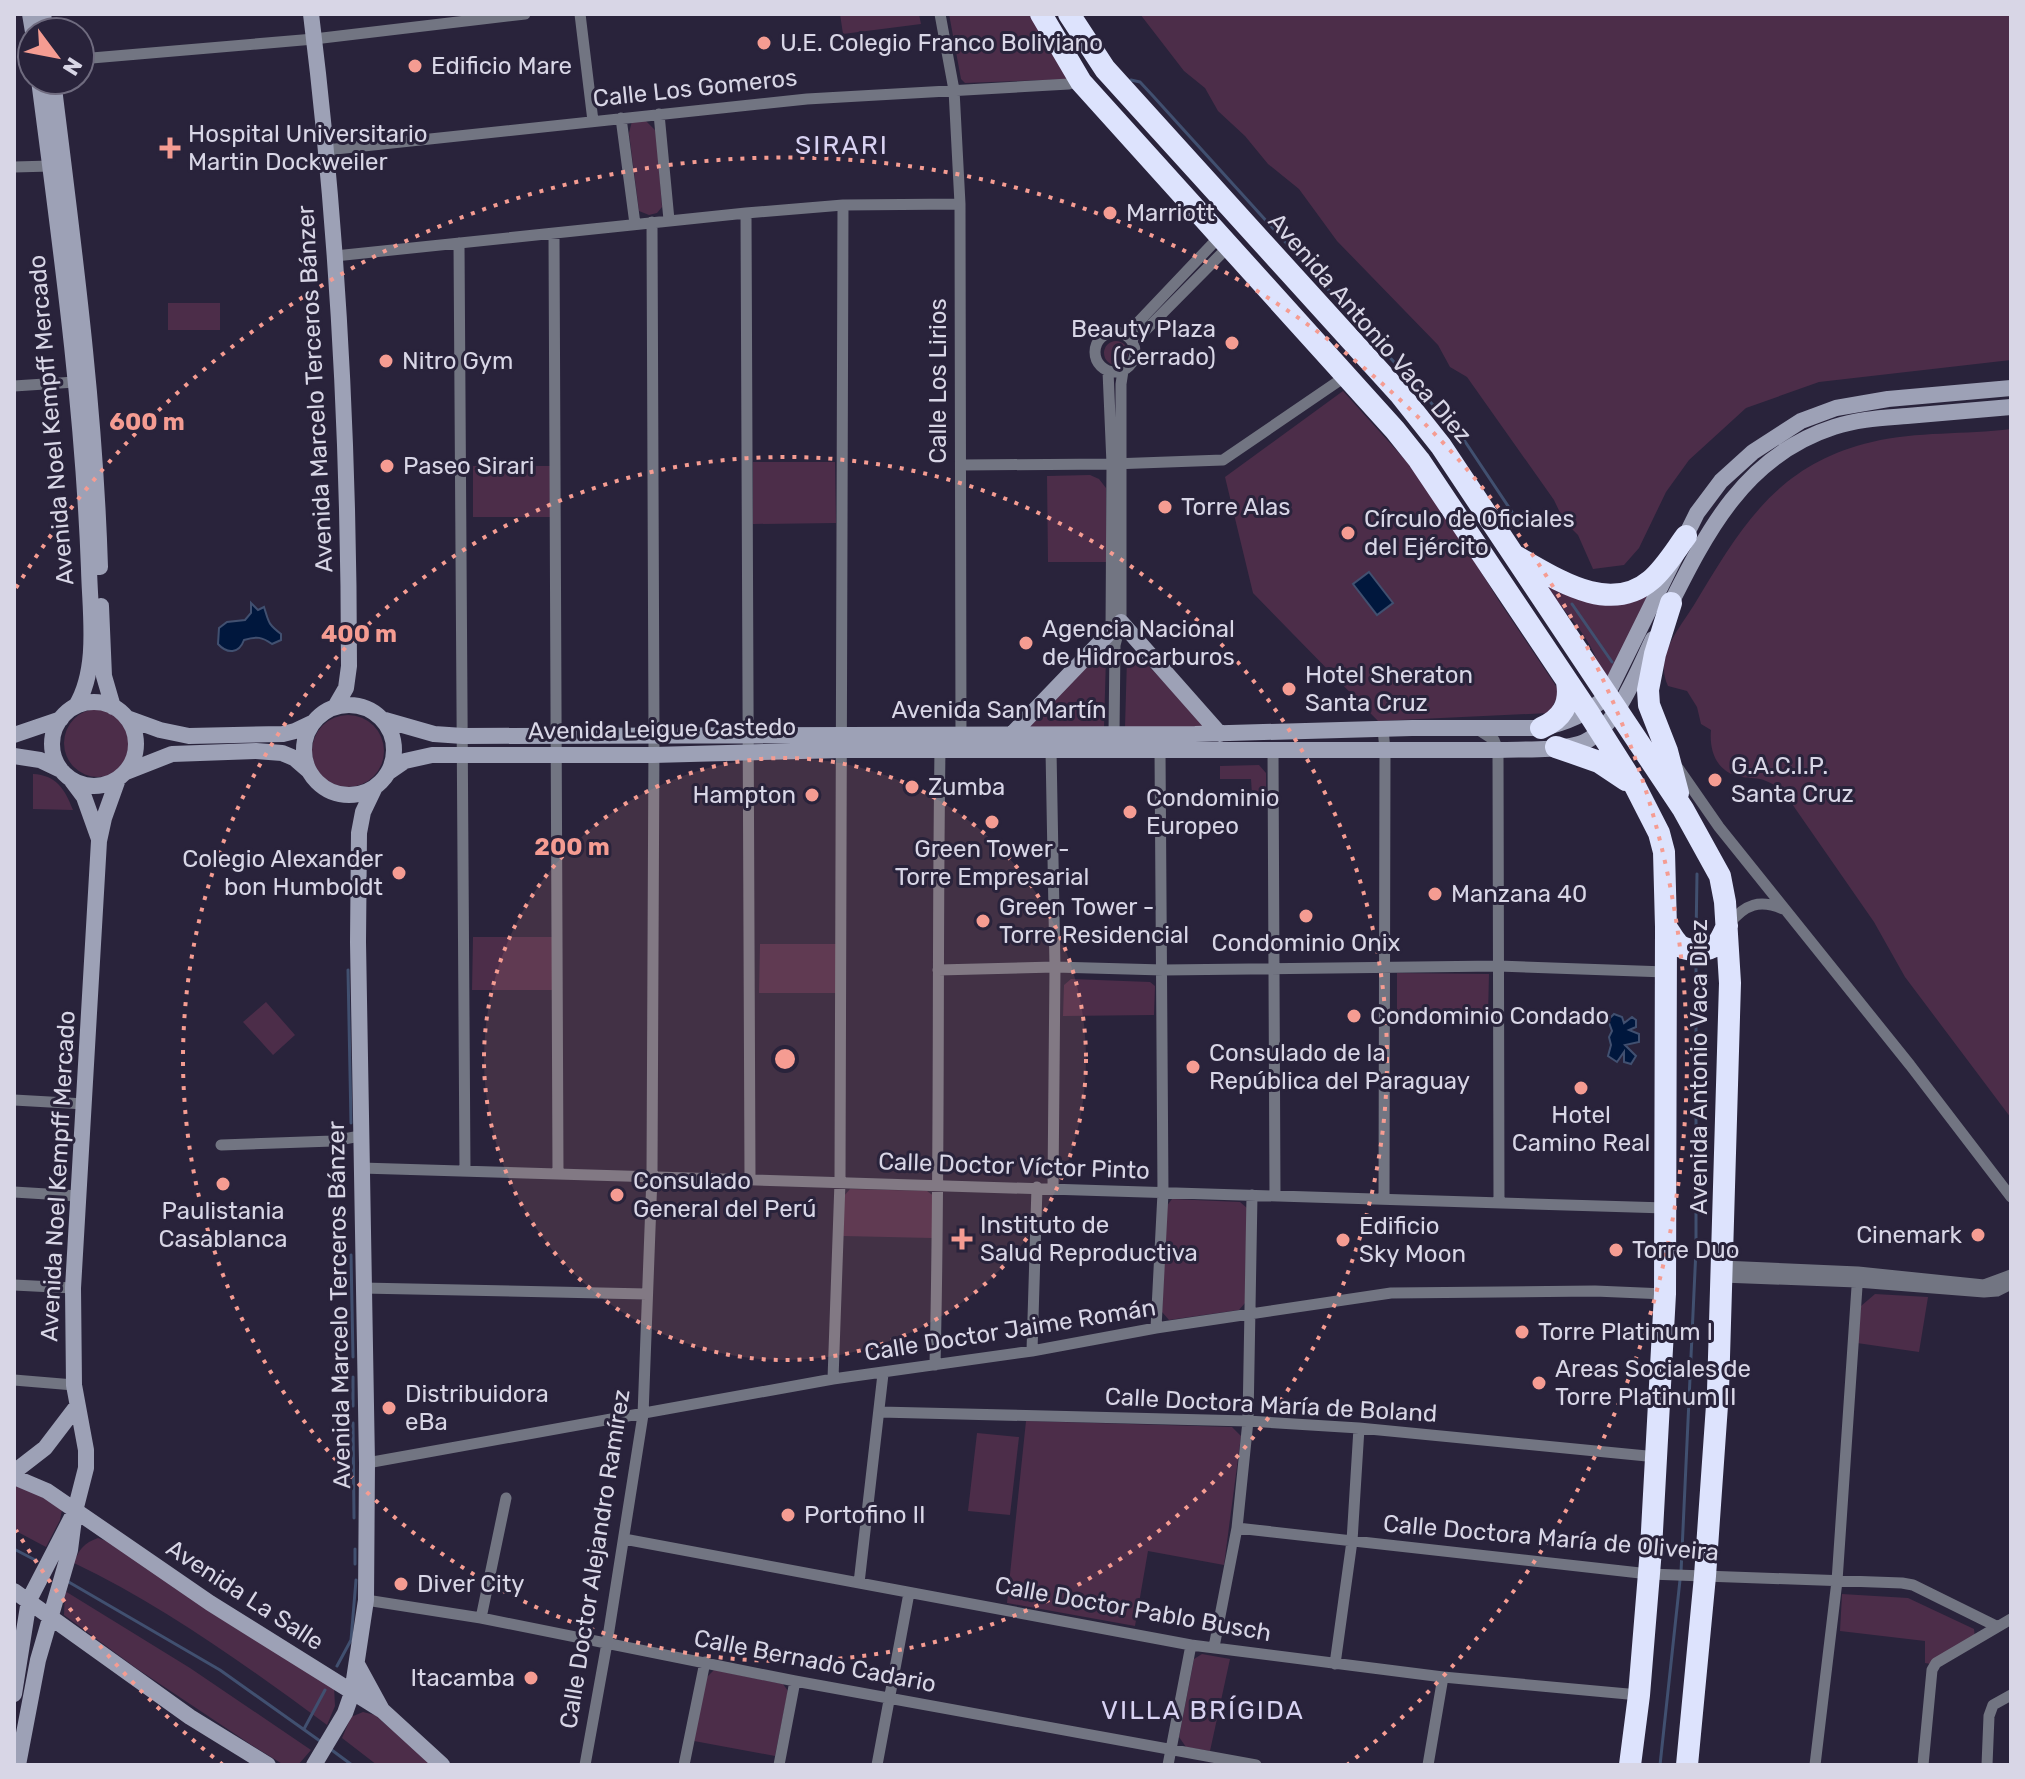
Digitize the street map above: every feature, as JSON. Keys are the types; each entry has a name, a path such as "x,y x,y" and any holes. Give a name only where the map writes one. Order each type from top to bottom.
{"highway":[{"name":"Avenida Antonio Vaca Diez","path":"1041,14 1081,82 1221,248 1245,265 1395,430 1436,483 1588,712 1635,786 1659,833 1666,927 1665,1294 1656,1575 1630,1765"},
{"name":"Avenida Antonio Vaca Diez","path":"1069,14 1105,69 1399,393 1450,458 1611,704 1680,800 1720,876 1730,983 1718,1391 1687,1765"},
{"path":"1346,376 1363,364 1370,366 1399,393"},
{"path":"1515,556 1583,591 1610,596 1648,583 1686,536"},
{"path":"1671,603 1655,654 1648,690 1649,705 1667,751 1680,800"},
{"path":"1541,728 1562,714 1568,703 1567,682"},
{"path":"1556,747 1599,762 1635,786"},
{"path":"1666,927 1685,949 1710,949 1718,944 1727,926"},
{"path":"1666,972 1687,964 1709,964 1718,968 1730,983"}],"main road":[{"name":"Avenida Marcelo Terceros Bánzer","path":"311,14 335,256 347,493 349,666 346,688 335,707"},
{"name":"Avenida Noel Kempff Mercado","path":"41,96 95,445 101,654 113,707"},
{"path":"53,96 57,154 51,166 60,173 65,216 71,225"},
{"name":"Avenida Noel Kempff Mercado","path":"55,96 71,225 75,382 87,509 90,654 85,689 76,706"},
{"path":"1498,750 1582,743 1600,733 1697,513 1721,481 1753,452 1801,421 1836,408 1875,401 2011,388"},
{"path":"1611,704 1718,516 1741,487 1771,460 1835,426 1864,420 2011,407"},
{"path":"1012,734 1116,633 1220,734"},
{"name":"Avenida Marcelo Terceros Bánzer","path":"349,666 354,688 365,708"},
{"path":"14,756 40,760 66,775 94,786 172,754 282,753 294,758 316,781 335,793 354,796 374,789 389,772 394,742 385,720 365,708 345,705 335,707 314,722 283,734 189,736 160,730 127,718 113,707 88,702 76,706 61,719 54,731 54,758 66,775"},
{"name":"Avenida San Martín","path":"940,750 961,742 1012,734 1114,733 1273,750 1304,741 1383,729 1541,728 1611,704"},
{"path":"121,776 135,752 133,729 127,718"},
{"path":"14,735 61,719"},
{"name":"Avenida San Martín","path":"385,720 434,734 463,736 748,734 842,742 961,742 1051,750 1160,750 1220,734 1385,750 1498,750"},
{"path":"309,771 304,746 314,722"},
{"name":"Avenida Leigue Castedo","path":"389,772 405,761 418,757 748,753 842,742 940,750"},
{"name":"Avenida Noel Kempff Mercado","path":"66,775 84,797 99,841"},
{"name":"Avenida Noel Kempff Mercado","path":"18,1765 38,1660 56,1594 62,1550 86,1468 86,1450 74,1385 73,1288 99,841 104,818 121,776"},
{"name":"Avenida Marcelo Terceros Bánzer","path":"317,1760 345,1713 352,1693 366,1600 359,833 363,812 374,789"},
{"name":"Avenida Marcelo Terceros Bánzer","path":"335,793 351,813 359,833"},
{"path":"14,1474 45,1448 77,1406"},
{"name":"Avenida La Salle","path":"14,1474 47,1491 325,1677 383,1711 442,1765"},
{"name":"Avenida Noel Kempff Mercado","path":"14,1694 29,1600 62,1550"},
{"path":"14,1591 190,1717 268,1765"},
{"path":"14,1624 22,1652"},
{"path":"38,1660 54,1641 63,1637 78,1637"},
{"path":"325,1677 341,1676 357,1664 383,1711"}],"street":[{"path":"96,58 314,39 525,14"},
{"path":"580,14 593,121"},
{"name":"Calle Los Lirios","path":"940,14 954,90 960,204 961,742"},
{"name":"Calle Los Gomeros","path":"326,150 807,99 1069,84"},
{"path":"659,114 669,220"},
{"path":"621,118 635,224"},
{"path":"14,167 51,166"},
{"path":"335,256 746,213 843,205 960,204"},
{"path":"833,1379 840,1182 843,205"},
{"path":"746,213 750,1179"},
{"name":"Calle Doctor Alejandro Ramírez","path":"585,1765 643,1415 652,1176 652,222"},
{"path":"554,234 558,1174"},
{"path":"459,243 465,1171"},
{"path":"1129,339 1221,248"},
{"path":"1129,339 1221,248"},
{"path":"1116,464 1108,371 1097,359 1097,343 1110,333 1129,339"},
{"path":"1114,733 1116,464 1123,371 1134,359 1129,339"},
{"path":"1108,371 1123,371"},
{"path":"961,465 1223,460 1346,376"},
{"path":"14,386 75,382"},
{"path":"1383,729 1384,1199"},
{"path":"1477,729 1494,740 1498,750 1499,1202"},
{"path":"935,1365 939,1185 940,750"},
{"path":"1051,750 1055,967 1053,1187"},
{"path":"1156,1328 1163,1193 1160,750"},
{"path":"1273,750 1275,1196"},
{"path":"1667,751 1719,827 1910,1065 2011,1197"},
{"path":"1680,800 1719,827"},
{"path":"1727,926 1750,905 1772,905 1784,910"},
{"path":"938,970 1498,966 1666,972"},
{"path":"14,1100 85,1104"},
{"path":"221,1145 333,1141 360,1136"},
{"name":"Calle Doctor Víctor Pinto","path":"361,1168 1666,1208"},
{"path":"1032,1351 1037,1187"},
{"path":"14,1192 79,1196"},
{"path":"1214,1647 1237,1528 1248,1421 1252,1195"},
{"path":"1722,1272 1984,1285 2011,1275"},
{"path":"1857,1277 1984,1292 1997,1291 2011,1284"},
{"path":"1815,1765 1837,1581 1857,1277"},
{"path":"14,1285 73,1288"},
{"path":"363,1288 647,1294"},
{"name":"Calle Doctor Jaime Román","path":"367,1463 833,1379 883,1374 1156,1328 1391,1293 1595,1291 1665,1294"},
{"path":"859,1583 883,1374"},
{"path":"14,1380 74,1385"},
{"name":"Calle Doctora María de Boland","path":"880,1412 1248,1421 1359,1428 1658,1458"},
{"path":"1335,1664 1352,1541 1359,1428"},
{"path":"481,1618 506,1498"},
{"name":"Calle Doctora María de Oliveira","path":"1237,1528 1656,1575 1913,1585 1996,1626"},
{"name":"Calle Doctor Pablo Busch","path":"624,1539 1191,1645 1443,1677 1639,1695"},
{"path":"877,1765 909,1593"},
{"name":"Calle Bernado Cadario","path":"366,1600 481,1618 889,1699 1256,1765"},
{"path":"1923,1765 1932,1670 1942,1659 2011,1619"},
{"path":"1168,1765 1191,1645"},
{"path":"684,1765 705,1662"},
{"path":"1428,1765 1443,1677"},
{"path":"779,1765 795,1681"},
{"path":"1987,1765 1989,1716 1993,1705 2011,1695"}],"shaded area":[{"path":"840,14 919,14 921,24 843,34"},
{"path":"949,14 1033,14 1071,79 965,83 961,79"},
{"path":"1140,14 2011,14 2011,360 1819,382 1746,408 1689,460 1666,492 1639,548 1624,565 1593,569 1578,535 1564,521 1554,500 1467,377 1450,367 1438,345 1337,241 1299,189 1268,164 1245,136 1218,111 1205,88 1184,71"},
{"path":"644,119 656,131 662,207 657,213 649,215 639,211 629,133 632,121"},
{"path":"168,303 220,303 220,330 168,330"},
{"path":"1116,341 1124,345 1128,353 1124,361 1116,365 1108,361 1104,353 1108,345"},
{"name":"Círculo de Oficiales del Ejército","path":"1343,391 1408,463 1437,501 1560,692 1549,713 1378,721 1253,593 1225,477"},
{"path":"2011,429 2011,1118 1905,977 1874,922 1790,801 1770,783 1733,775 1716,760 1711,746 1711,730 1701,724 1697,707 1687,691 1668,686 1664,664 1675,634 1746,525 1765,502 1811,466 1839,452 1872,442"},
{"path":"753,462 835,462 836,523 753,524"},
{"path":"473,466 552,466 552,517 473,517"},
{"path":"1090,475 1099,479 1106,488 1106,562 1048,562 1047,476"},
{"path":"1537,576 1592,602 1654,586 1611,678 1601,674 1583,634"},
{"path":"1099,650 1106,656 1104,728 1026,729"},
{"path":"1132,654 1138,655 1208,728 1125,727 1127,658"},
{"path":"98,709 122,719 132,743 122,767 98,777 74,767 64,743 74,719"},
{"path":"348,715 368,721 378,731 384,751 378,771 368,781 348,787 328,781 318,771 312,751 318,731 328,721"},
{"path":"1259,765 1266,773 1266,795 1252,795 1251,779 1220,779 1220,766"},
{"path":"33,774 48,777 59,784 73,810 33,809"},
{"path":"473,937 552,937 552,990 472,990"},
{"path":"760,944 836,944 836,993 759,993"},
{"path":"1397,973 1489,974 1488,1015 1397,1013"},
{"path":"1071,979 1150,982 1155,986 1154,1015 1063,1016 1064,985"},
{"path":"266,1002 295,1035 273,1055 243,1022"},
{"path":"850,1189 927,1191 935,1197 932,1238 843,1236 844,1196"},
{"path":"1172,1199 1240,1202 1247,1208 1245,1303 1239,1310 1169,1320 1162,1312 1166,1207"},
{"path":"1875,1294 1928,1297 1919,1352 1857,1343 1861,1306"},
{"path":"1026,1421 1232,1427 1241,1436 1224,1565 1148,1551 1135,1626 1007,1603"},
{"path":"977,1433 1019,1437 1010,1515 968,1511"},
{"path":"14,1483 38,1490 62,1510 46,1547 14,1530"},
{"path":"98,1538 109,1542 334,1686 335,1706 327,1725 173,1618 74,1563 83,1547"},
{"path":"65,1591 190,1668 311,1750 298,1765 284,1765 250,1744 136,1668 64,1615"},
{"path":"1842,1594 1908,1598 1974,1629 1975,1638 1931,1664 1925,1663 1925,1641 1840,1631"},
{"path":"1202,1654 1230,1659 1210,1751 1186,1747 1179,1737 1194,1659"},
{"path":"714,1670 783,1684 788,1691 775,1756 694,1741 706,1678"},
{"path":"363,1712 375,1715 432,1765 377,1765 342,1738 351,1717"}],"water":[{"path":"1369,572 1393,603 1377,615 1353,584"},
{"path":"251,603 258,610 264,607 269,622 281,634 281,640 272,644 252,638 244,640 236,650 225,650 218,644 219,628 227,622 245,620 251,613"},
{"path":"1614,1014 1622,1017 1624,1023 1632,1017 1636,1020 1636,1027 1629,1030 1639,1034 1639,1042 1625,1045 1636,1056 1631,1064 1624,1062 1624,1052 1617,1062 1608,1056 1612,1031 1608,1020"}],"waterway":[{"path":"1131,80 1140,82 1153,96 1462,437 1520,524"},
{"path":"1572,604 1612,662"},
{"path":"1696,939 1697,874"},
{"path":"1681,1572 1696,1249 1696,968"},
{"path":"348,970 351,1123"},
{"path":"351,1255 353,1357"},
{"path":"353,1377 353,1406"},
{"path":"353,1423 354,1518"},
{"path":"14,1549 37,1561"},
{"path":"355,1549 355,1564"},
{"path":"337,1666 351,1640 356,1580"},
{"path":"1660,1765 1680,1580"},
{"path":"67,1581 220,1670 320,1741"},
{"path":"304,1729 325,1690"},
{"path":"329,1748 352,1765"}],"place":[{"name":"U.E. Colegio Franco Boliviano","path":"764,43"},
{"name":"Edificio Mare","path":"415,66"},
{"name":"Hospital Universitario Martin Dockweiler","path":"170,148"},
{"name":"Marriott","path":"1110,213"},
{"name":"Beauty Plaza (Cerrado)","path":"1232,343"},
{"name":"Nitro Gym","path":"386,361"},
{"name":"Paseo Sirari","path":"387,466"},
{"name":"Torre Alas","path":"1165,507"},
{"name":"Círculo de Oficiales del Ejército","path":"1348,533"},
{"name":"Agencia Nacional de Hidrocarburos","path":"1026,643"},
{"name":"Hotel Sheraton Santa Cruz","path":"1289,689"},
{"name":"G.A.C.I.P. Santa Cruz","path":"1715,780"},
{"name":"Zumba","path":"912,787"},
{"name":"Hampton","path":"812,795"},
{"name":"Condominio Europeo","path":"1130,812"},
{"name":"Green Tower - Torre Empresarial","path":"992,822"},
{"name":"Colegio Alexander bon Humboldt","path":"399,873"},
{"name":"Manzana 40","path":"1435,894"},
{"name":"Condominio Onix","path":"1306,916"},
{"name":"Green Tower - Torre Residencial","path":"983,921"},
{"name":"Condominio Condado","path":"1354,1016"},
{"name":"Consulado de la República del Paraguay","path":"1193,1067"},
{"name":"Hotel Camino Real","path":"1581,1088"},
{"name":"Paulistania Casablanca","path":"223,1184"},
{"name":"Consulado General del Perú","path":"617,1195"},
{"name":"Cinemark","path":"1978,1235"},
{"name":"Instituto de Salud Reproductiva","path":"962,1239"},
{"name":"Edificio Sky Moon","path":"1343,1240"},
{"name":"Torre Duo","path":"1616,1250"},
{"name":"Torre Platinum I","path":"1522,1332"},
{"name":"Areas Sociales de Torre Platinum II","path":"1539,1383"},
{"name":"Distribuidora eBa","path":"389,1408"},
{"name":"Portofino II","path":"788,1515"},
{"name":"Diver City","path":"401,1584"},
{"name":"Itacamba","path":"531,1678"}],"district":[{"name":"SIRARI","path":"842,145"},
{"name":"VILLA BRÍGIDA","path":"1203,1710"}]}
